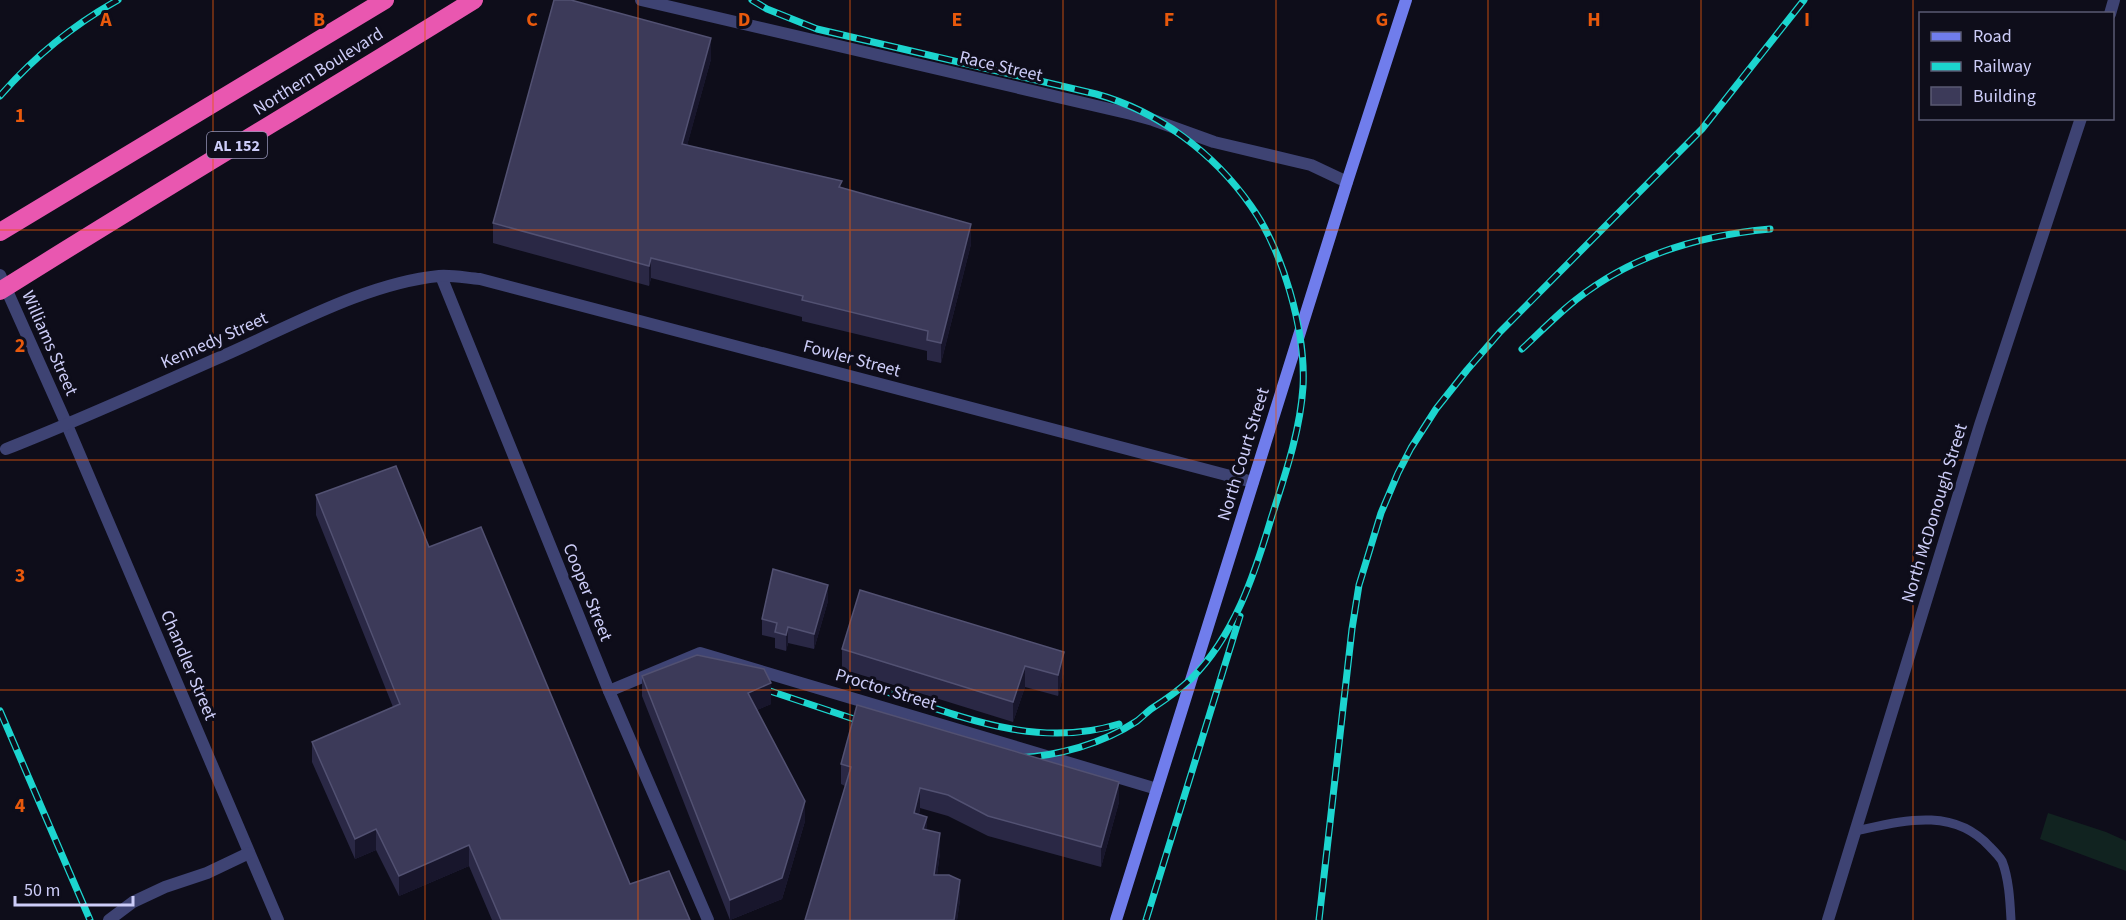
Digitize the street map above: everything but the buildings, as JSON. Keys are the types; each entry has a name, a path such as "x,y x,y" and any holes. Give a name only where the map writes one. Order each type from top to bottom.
{"highway":[{"name":"Northern Boulevard","path":"0,232 385,0"},
{"name":"Northern Boulevard","path":"0,291 141,202 288,115 474,0"}],"main road":[{"name":"North Court Street","path":"1116,920 1252,482 1406,0"}],"street":[{"name":"Race Street","path":"641,0 1153,120 1214,142 1311,165 1347,182"},
{"name":"North McDonough Street","path":"1828,920 1980,425 2080,120"},
{"name":"Williams Street","path":"0,275 67,425"},
{"name":"Fowler Street","path":"441,276 480,279 1252,482"},
{"name":"Kennedy Street","path":"6,449 67,425 375,290 397,283 441,276"},
{"name":"Cooper Street","path":"441,276 609,691 708,920"},
{"name":"Chandler Street","path":"67,425 278,920"},
{"name":"Proctor Street","path":"609,691 700,653 1157,789"},
{"path":"110,920 133,902 165,887 207,873 249,853"}],"lane":[{"path":"1856,831 1913,819 1953,822 1980,835 2001,859 2010,894 2011,920"}],"green space":[{"path":"2048,813 2126,841 2126,871 2040,839"}],"railway":[{"path":"0,96 26,68 55,43 85,20 118,0"},
{"path":"752,0 767,9 817,29 1096,94 1141,111 1183,137 1220,169 1263,224 1282,268 1301,341 1303,387 1299,420 1291,453 1250,583 1231,625 1206,662 1191,679 1137,721 1109,736 1079,747 1048,755 1017,758"},
{"path":"1319,920 1359,585 1381,513 1411,448 1436,409 1500,332 1702,129 1804,0"},
{"path":"1522,349 1560,313 1589,290 1637,262 1662,252 1715,237 1770,229"},
{"path":"1146,920 1240,616"},
{"path":"764,689 869,724"},
{"path":"878,689 967,718 1027,731 1057,733 1088,731 1119,724"},
{"path":"0,711 90,920"}]}
